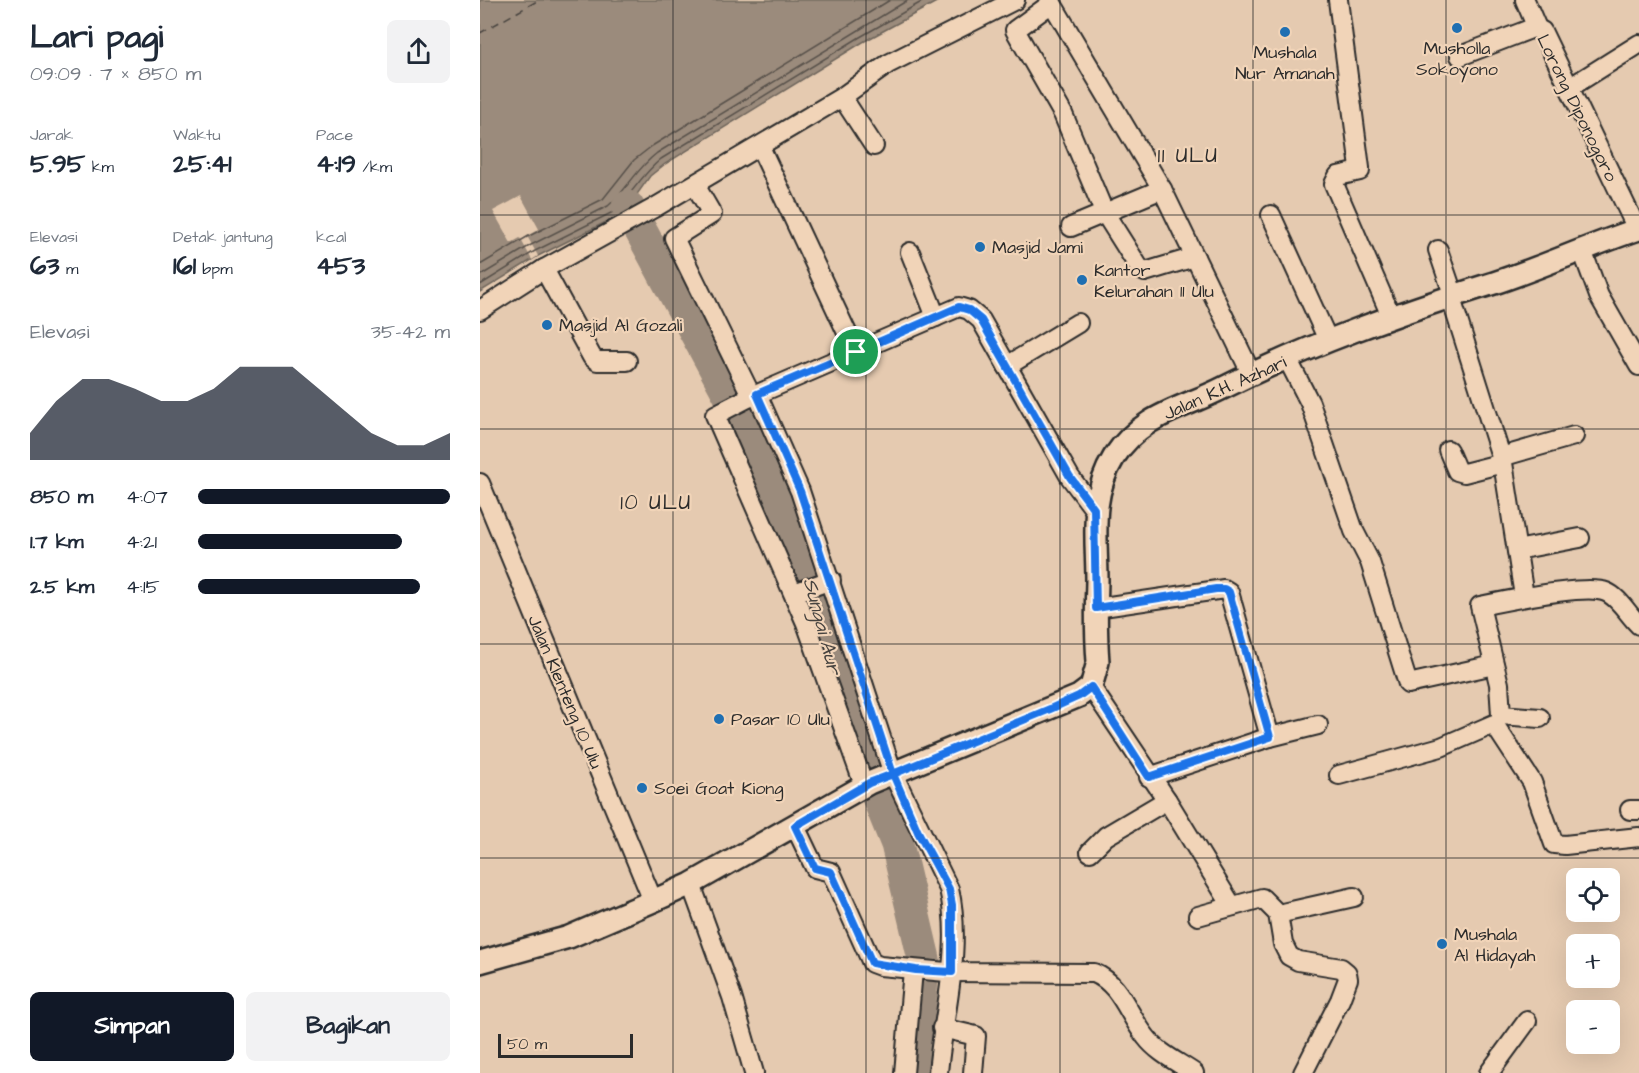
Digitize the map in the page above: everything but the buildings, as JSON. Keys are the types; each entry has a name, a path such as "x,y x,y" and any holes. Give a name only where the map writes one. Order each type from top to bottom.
{"street":[{"path":"480,310 544,269 654,208 842,97 888,64 1015,0"},
{"path":"1338,0 1360,171 1338,176 1334,184 1391,316"},
{"path":"1525,0 1538,28"},
{"path":"1196,256 1145,272 1140,269 1063,114 1015,30 1051,1 1162,189 1196,256 1251,373"},
{"name":"Lorong Diponogoro","path":"1460,56 1538,28 1542,31 1638,229"},
{"path":"1569,88 1639,45"},
{"path":"842,97 874,146"},
{"path":"762,151 856,352"},
{"path":"1071,227 1162,189"},
{"path":"698,190 712,214 674,238 800,491 891,775 949,889 952,905 949,972 938,1073"},
{"path":"1271,215 1328,340"},
{"name":"Jalan K.H. Azhari","path":"1091,687 1098,662 1094,509 1103,478 1126,442 1166,411 1211,393 1251,373 1288,360 1328,340 1638,229"},
{"path":"1438,250 1502,460 1524,596"},
{"path":"1582,250 1599,296 1639,366"},
{"path":"910,252 936,317"},
{"path":"544,269 592,357 597,360 627,361"},
{"path":"866,784 797,592 722,430 715,420 716,414 959,307 969,310 981,320 1070,477 1094,509"},
{"path":"1007,366 1078,323"},
{"path":"1288,360 1310,403 1354,531 1370,562 1408,684 1494,665"},
{"path":"1448,450 1457,471 1464,472 1574,435"},
{"name":"Jalan Klenteng 10 Ulu","path":"480,483 653,901"},
{"path":"1517,550 1580,538"},
{"path":"797,592 828,581"},
{"path":"1096,608 1216,589 1229,592 1270,737"},
{"path":"1639,625 1606,591 1524,596 1480,607 1499,684 1498,719 1532,782 1554,844 1565,845 1639,837"},
{"path":"480,962 569,937 691,884 866,784 1050,709 1079,696 1091,687 1149,777 1167,800 1232,906"},
{"path":"1339,775 1441,747 1498,719 1540,718"},
{"path":"1149,777 1270,737 1318,726"},
{"path":"1090,852 1106,836 1167,800"},
{"path":"795,826 815,868 831,872 872,963 914,970 949,972 1094,972 1112,984 1146,1037 1160,1051 1194,1073"},
{"path":"691,884 732,997 754,1073"},
{"path":"1278,914 1354,897"},
{"path":"1198,915 1262,898 1278,914 1283,944 1289,956 1298,960 1341,968 1347,974 1348,979 1303,1073"},
{"path":"904,1073 914,970"},
{"path":"1489,1073 1527,1021"},
{"path":"942,1028 976,1036 973,1073"}],"water":[{"path":"480,0 940,0 863,42 665,164 650,176 628,207 616,217 538,256 480,292"}],"pier":[{"path":"521,196 539,229 527,236 538,256 532,260 520,238 511,243 493,211"}],"waterway":[{"name":"Sungai Aur","path":"628,207 758,448 800,543 844,713 897,844 924,959 913,1073"}],"ferry route":[{"path":"480,33 539,0"}],"place":[{"name":"Musholla Sokoyono","path":"1457,28"},
{"name":"Mushala Nur Amanah","path":"1285,32"},
{"name":"Masjid Jami","path":"980,247"},
{"name":"Kantor Kelurahan 11 Ulu","path":"1082,280"},
{"name":"Masjid Al Gozali","path":"547,325"},
{"name":"Pasar 10 Ulu","path":"719,719"},
{"name":"Soei Goat Kiong","path":"642,788"},
{"name":"Mushala Al Hidayah","path":"1442,944"}],"district":[{"name":"11 ULU","path":"1188,155"},
{"name":"10 ULU","path":"656,502"}],"route":[{"path":"856,352 757,394 800,491 893,774 869,783 795,826 815,868 831,872 872,963 880,966 952,972 952,905 949,889 918,832 893,774 1050,709 1079,696 1091,687 1149,777 1270,737 1229,592 1216,589 1096,608 1094,509 1070,477 981,320 969,310 959,307 856,352"}]}
